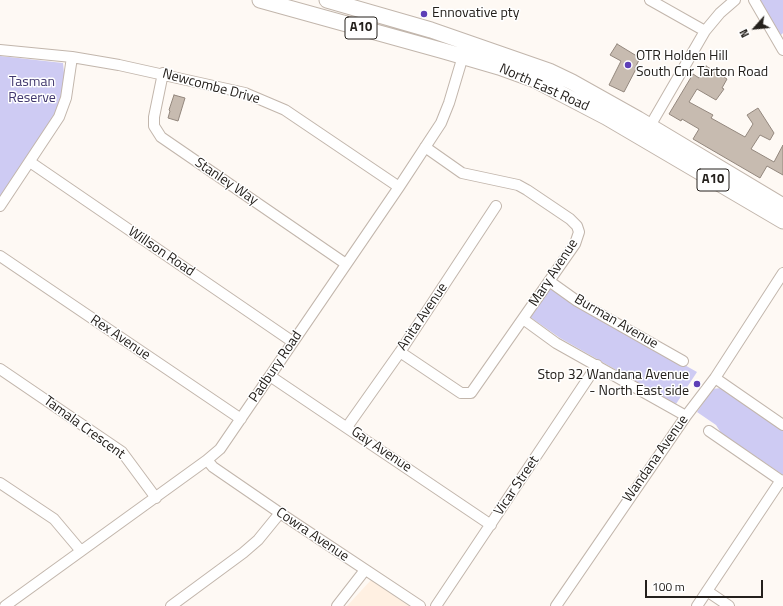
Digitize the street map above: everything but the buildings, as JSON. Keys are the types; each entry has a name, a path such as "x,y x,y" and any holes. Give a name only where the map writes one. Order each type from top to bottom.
{"highway":[{"name":"North East Road","path":"260,0 463,56 535,80 647,132 783,206"},
{"name":"North East Road","path":"336,1 482,47 549,71 572,82 783,221"},
{"path":"431,30 456,46 463,56 482,47"}],"street":[{"path":"650,0 705,31"},
{"path":"647,132 705,31 720,13 735,0"},
{"path":"754,0 783,50"},
{"name":"Newcombe Drive","path":"0,50 72,57 163,73 245,93 274,104 399,187"},
{"name":"Padbury Road","path":"4,606 156,498 220,449 399,187 446,114 463,56"},
{"path":"0,206 56,123 64,106 72,57"},
{"name":"Stanley Way","path":"163,73 154,117 154,126 161,138 346,264"},
{"name":"Mary Avenue","path":"400,352 461,393 471,393 523,320 578,238 579,232 577,226 518,185 462,173 425,147"},
{"name":"Willson Road","path":"30,162 293,342"},
{"name":"Anita Avenue","path":"347,427 400,352 496,206"},
{"name":"Rex Avenue","path":"0,256 241,419"},
{"name":"Wandana Avenue","path":"556,606 686,416 716,378 783,273"},
{"name":"Burman Avenue","path":"549,281 577,301 683,360"},
{"path":"523,320 556,342 686,416"},
{"name":"Vicar Street","path":"436,606 597,365"},
{"name":"Tamala Crescent","path":"0,369 122,452 156,498"},
{"name":"Gay Avenue","path":"270,376 491,525"},
{"path":"716,378 783,425"},
{"path":"697,606 782,481 709,430"},
{"name":"Cowra Avenue","path":"207,460 213,467 280,514 420,606"},
{"path":"0,483 54,519 81,551"},
{"path":"171,606 243,553 258,540 280,514"},
{"path":"337,606 365,570"},
{"path":"707,591 729,606"}],"shaded area":[{"path":"371,580 409,606 347,606"}],"green space":[{"path":"759,0 783,0 783,33 781,35"},
{"name":"Tasman Reserve","path":"0,56 63,63 64,88 59,117 0,206"},
{"path":"550,289 697,372 676,404 560,338 530,317"},
{"path":"721,388 783,430 783,475 721,433 716,425 697,412 712,389"}],"place":[{"name":"Ennovative pty","path":"424,14"},
{"name":"OTR Holden Hill South Cnr Tarton Road","path":"628,65"},
{"name":"Stop 32 Wandana Avenue - North East side","path":"697,384"}]}
